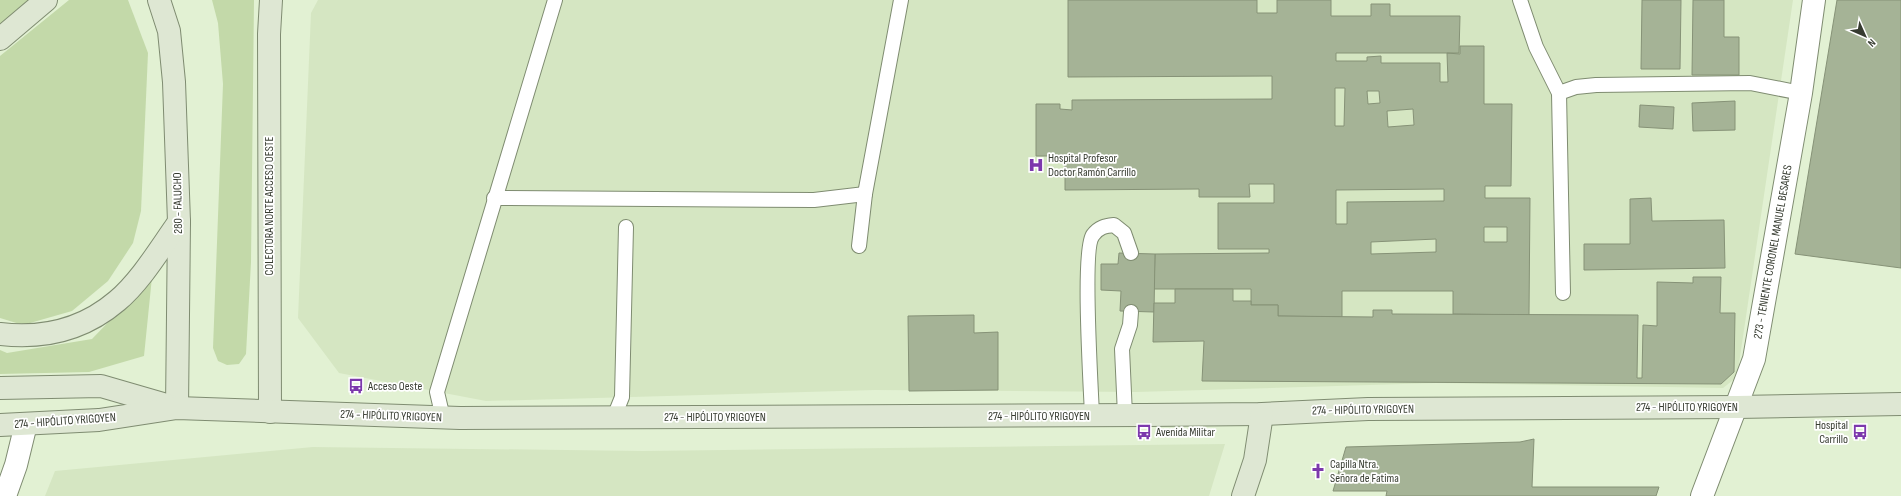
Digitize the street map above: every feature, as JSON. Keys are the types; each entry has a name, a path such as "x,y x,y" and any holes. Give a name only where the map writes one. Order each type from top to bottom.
{"street":[{"path":"0,39 46,0"},
{"name":"280 - FALUCHO","path":"159,0 169,31 174,82 179,222 177,408"},
{"name":"COLECTORA NORTE ACCESO OESTE","path":"270,0 268,34 270,412"},
{"name":"273 - TENIENTE CORONEL MANUEL BESARES","path":"1702,496 1754,359 1801,93 1814,0"},
{"path":"0,334 30,336 72,329 96,315 117,301 135,282 179,222"},
{"name":"274 - HIPÓLITO YRIGOYEN","path":"0,388 101,386 177,408"},
{"name":"274 - HIPÓLITO YRIGOYEN","path":"0,425 99,420 177,408 443,418 1262,414 1368,409 1737,407 1901,404"},
{"path":"1244,496 1255,460 1262,414"},
{"path":"6,496 16,465 26,424"}],"lane":[{"path":"443,418 437,392 494,198 555,0"},
{"path":"859,246 866,194 901,0"},
{"path":"1520,0 1536,47 1559,93 1563,293"},
{"path":"1559,93 1576,88 1596,85 1750,83 1801,93"},
{"path":"494,198 814,200 866,194"},
{"path":"1092,415 1087,274 1092,235 1102,226 1114,226 1124,233 1131,253"},
{"path":"614,417 622,397 626,227"},
{"path":"1125,415 1122,349 1130,325 1131,312"}],"shaded area":[{"path":"0,0 36,0 0,30"},
{"path":"69,0 128,0 148,53 141,211 133,243 108,281 72,311 23,325 0,318 0,56"},
{"path":"212,0 254,0 251,262 246,354 239,364 227,365 218,361 213,348 223,84 218,23"},
{"name":"Hospital Profesor Doctor Ramón Carrillo","path":"318,0 1793,0 1737,377 1723,388 1436,383 1136,392 875,390 486,401 339,373 298,318 311,13"},
{"path":"152,277 144,356 89,372 0,374 0,350 7,353 92,339"},
{"path":"1225,444 1209,496 45,496 55,471 313,447 643,451"}],"building":[{"path":"1068,0 1257,0 1257,13 1277,13 1277,0 1331,0 1331,16 1371,16 1371,4 1390,4 1390,16 1460,16 1459,53 1447,53 1460,54 1460,46 1484,46 1484,104 1512,104 1511,186 1485,186 1485,198 1530,198 1529,315 1453,314 1453,291 1342,291 1342,317 1278,316 1278,305 1251,305 1251,289 1154,289 1155,254 1269,253 1269,249 1218,249 1218,203 1274,203 1274,184 1249,184 1250,197 1199,197 1199,189 1065,190 1065,156 1036,156 1036,104 1060,104 1060,109 1072,110 1072,100 1272,99 1272,76 1068,77","holes":["1336,53 1447,53 1448,82 1440,82 1440,63 1381,63 1381,56 1367,57 1367,61 1336,61","1335,88 1345,88 1344,126 1335,126","1367,91 1379,91 1380,103 1368,104","1413,109 1414,125 1388,127 1387,111","1444,189 1444,201 1347,202 1347,224 1336,224 1336,190","1484,227 1507,227 1507,242 1484,242","1436,239 1436,252 1371,254 1371,242"]},
{"path":"1642,0 1681,0 1680,69 1641,69"},
{"path":"1693,0 1724,0 1724,37 1739,37 1739,75 1692,75"},
{"path":"1837,0 1901,0 1901,268 1795,254"},
{"path":"1735,101 1735,130 1693,131 1692,103"},
{"path":"1640,105 1674,107 1673,129 1639,127"},
{"path":"1651,198 1652,221 1724,220 1725,268 1584,270 1584,244 1630,244 1630,199"},
{"path":"1119,253 1155,254 1154,312 1120,311 1121,291 1101,290 1101,264 1118,264"},
{"path":"1693,277 1721,277 1720,313 1735,313 1734,372 1721,384 1202,381 1204,341 1153,342 1154,303 1175,303 1175,289 1233,289 1233,301 1251,301 1251,305 1278,305 1278,316 1373,317 1373,310 1392,310 1392,314 1638,315 1637,378 1642,378 1643,325 1657,326 1657,282 1693,283"},
{"path":"974,315 974,333 998,332 998,390 909,391 908,316"},
{"path":"1534,439 1532,487 1659,487 1656,496 1386,496 1387,491 1333,491 1346,447 1520,442"}],"place":[{"name":"Hospital Profesor Doctor Ramón Carrillo","path":"1036,165"},
{"name":"Acceso Oeste","path":"356,386"},
{"name":"Avenida Militar","path":"1144,432"},
{"name":"Hospital Carrillo","path":"1860,432"},
{"name":"Capilla Ntra. Señora de Fatima","path":"1318,471"}]}
